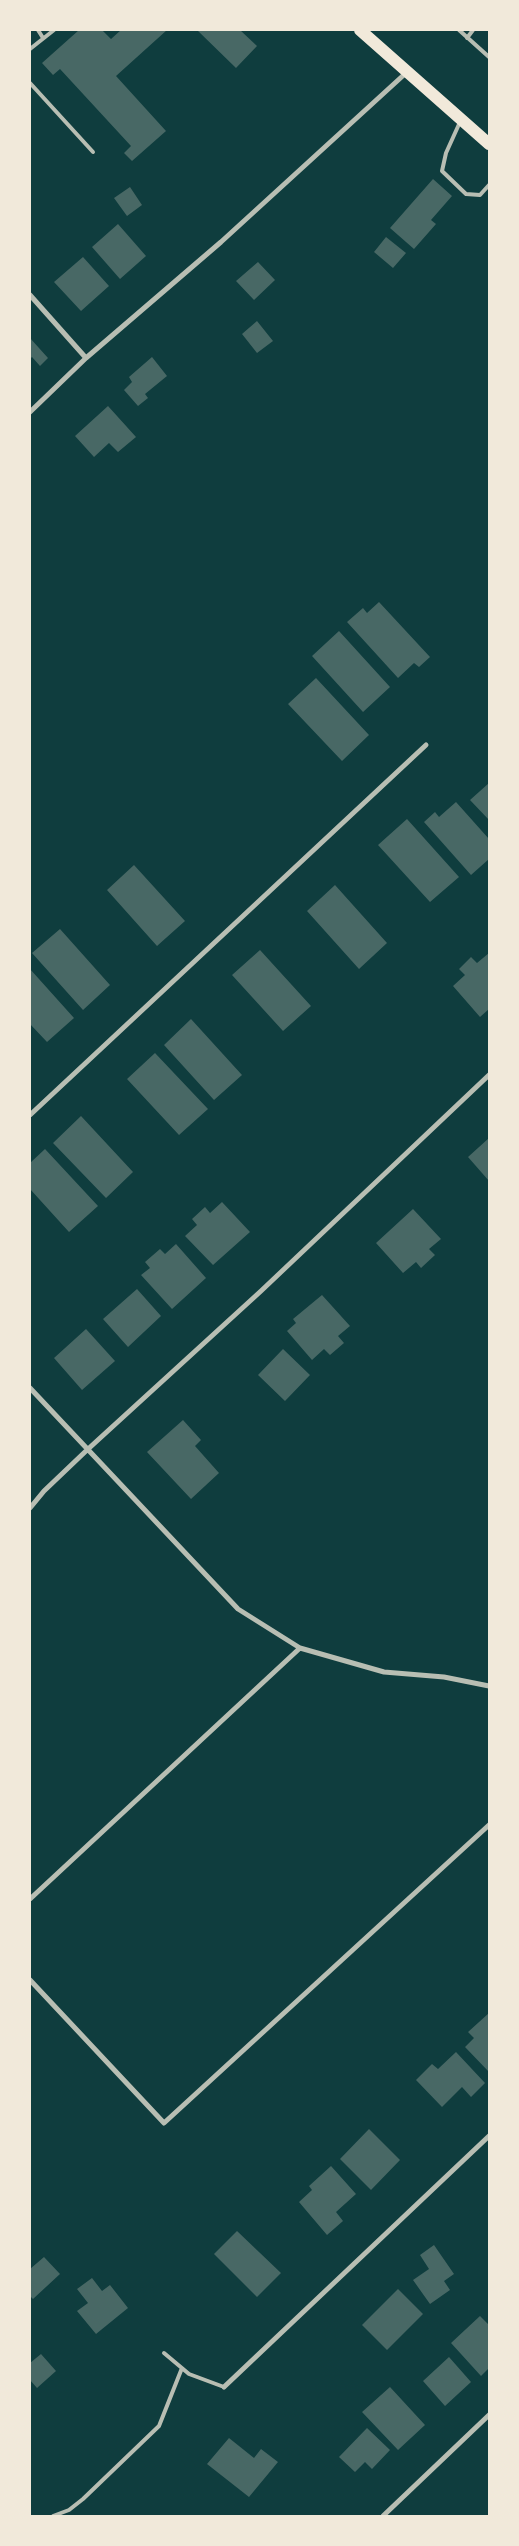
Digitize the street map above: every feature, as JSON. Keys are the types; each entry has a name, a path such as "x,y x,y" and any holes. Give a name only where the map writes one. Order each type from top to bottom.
{"main road":[{"path":"360,30 461,120 486,139"}],"street":[{"path":"30,412 86,358 221,242 407,72"},
{"path":"30,295 86,358"},
{"path":"30,1115 426,745"},
{"path":"30,1508 44,1491 87,1450 268,1284 489,1075"},
{"path":"30,1388 238,1609 300,1648 384,1672 444,1677 489,1686"},
{"path":"30,1899 300,1648"},
{"path":"30,1980 164,2123 489,1825"},
{"path":"224,2387 489,2136"},
{"path":"382,2516 489,2415"}],"lane":[{"path":"38,30 43,38"},
{"path":"30,49 54,30"},
{"path":"459,30 489,57"},
{"path":"467,38 474,30"},
{"path":"30,83 93,152"},
{"path":"461,120 446,153 442,171 466,194 480,195 489,185"},
{"path":"164,2353 189,2374 224,2387"},
{"path":"53,2516 69,2510 83,2499 159,2426 182,2368"}],"building":[{"path":"79,30 102,30 111,39 121,30 167,30 116,76 166,131 132,161 124,153 131,146 60,69 53,75 42,63"},
{"path":"197,30 240,30 257,46 236,68"},
{"path":"433,179 452,196 431,220 436,224 414,249 390,228"},
{"path":"130,187 142,205 127,216 114,198"},
{"path":"118,224 146,256 120,279 92,247"},
{"path":"386,237 406,253 393,268 374,252"},
{"path":"83,257 109,286 81,311 54,282"},
{"path":"258,262 275,280 254,300 236,281"},
{"path":"257,321 273,341 257,353 242,334"},
{"path":"30,338 48,358 40,366 32,357 30,359"},
{"path":"152,357 167,376 145,394 148,398 138,406 124,390 132,382 129,377"},
{"path":"108,406 136,437 118,452 109,443 94,457 75,436"},
{"path":"379,602 430,657 419,667 414,663 398,678 347,622 363,608 367,613"},
{"path":"339,631 390,687 363,712 312,656"},
{"path":"316,678 369,735 342,761 288,704"},
{"path":"489,783 489,820 470,800"},
{"path":"456,802 489,839 489,859 471,875 424,822 435,812 439,817"},
{"path":"407,819 459,877 430,902 378,845"},
{"path":"134,865 185,921 157,946 107,890"},
{"path":"335,885 387,943 359,969 307,911"},
{"path":"60,929 110,985 83,1010 32,953"},
{"path":"260,950 311,1006 283,1031 232,975"},
{"path":"489,953 489,1009 480,1017 453,986 465,975 459,969 471,957 477,963"},
{"path":"30,969 74,1018 47,1042 30,1024"},
{"path":"191,1019 242,1075 214,1100 164,1045"},
{"path":"155,1053 208,1109 179,1135 127,1079"},
{"path":"81,1116 133,1172 106,1198 53,1143"},
{"path":"489,1138 489,1181 468,1157"},
{"path":"45,1149 98,1206 69,1232 30,1189 30,1163"},
{"path":"222,1202 250,1232 213,1265 185,1236 197,1225 192,1219 205,1207 210,1213"},
{"path":"413,1209 441,1239 429,1249 435,1255 421,1268 416,1262 403,1273 376,1243"},
{"path":"176,1244 206,1278 172,1309 141,1275 150,1268 145,1262 160,1249 165,1254"},
{"path":"137,1289 161,1316 128,1347 103,1319"},
{"path":"322,1295 350,1326 338,1336 344,1343 330,1355 324,1349 312,1360 287,1331 296,1323 293,1319"},
{"path":"86,1329 115,1361 82,1390 54,1358"},
{"path":"283,1349 310,1375 285,1401 258,1375"},
{"path":"183,1420 201,1440 195,1446 219,1473 191,1499 147,1452"},
{"path":"489,2013 489,2072 465,2047 474,2038 468,2032"},
{"path":"456,2052 485,2083 471,2097 462,2087 442,2107 416,2080 432,2064 438,2069"},
{"path":"369,2129 400,2160 371,2190 340,2159"},
{"path":"331,2166 356,2194 336,2212 343,2221 327,2235 299,2202 312,2190 309,2186"},
{"path":"237,2231 281,2273 257,2297 214,2254"},
{"path":"434,2245 454,2274 444,2281 450,2290 430,2304 413,2280 429,2269 420,2255"},
{"path":"44,2257 60,2274 33,2299 30,2296 30,2269"},
{"path":"92,2278 102,2291 110,2285 128,2308 96,2334 77,2311 88,2303 77,2289"},
{"path":"398,2289 423,2314 387,2350 362,2325"},
{"path":"480,2316 489,2325 489,2368 481,2376 451,2343"},
{"path":"41,2354 56,2371 37,2388 30,2380 30,2363"},
{"path":"449,2357 471,2382 445,2406 423,2381"},
{"path":"390,2387 425,2425 398,2450 362,2412"},
{"path":"367,2428 390,2450 372,2469 365,2462 355,2472 339,2457"},
{"path":"229,2438 254,2458 261,2449 278,2462 249,2497 207,2464"}]}
